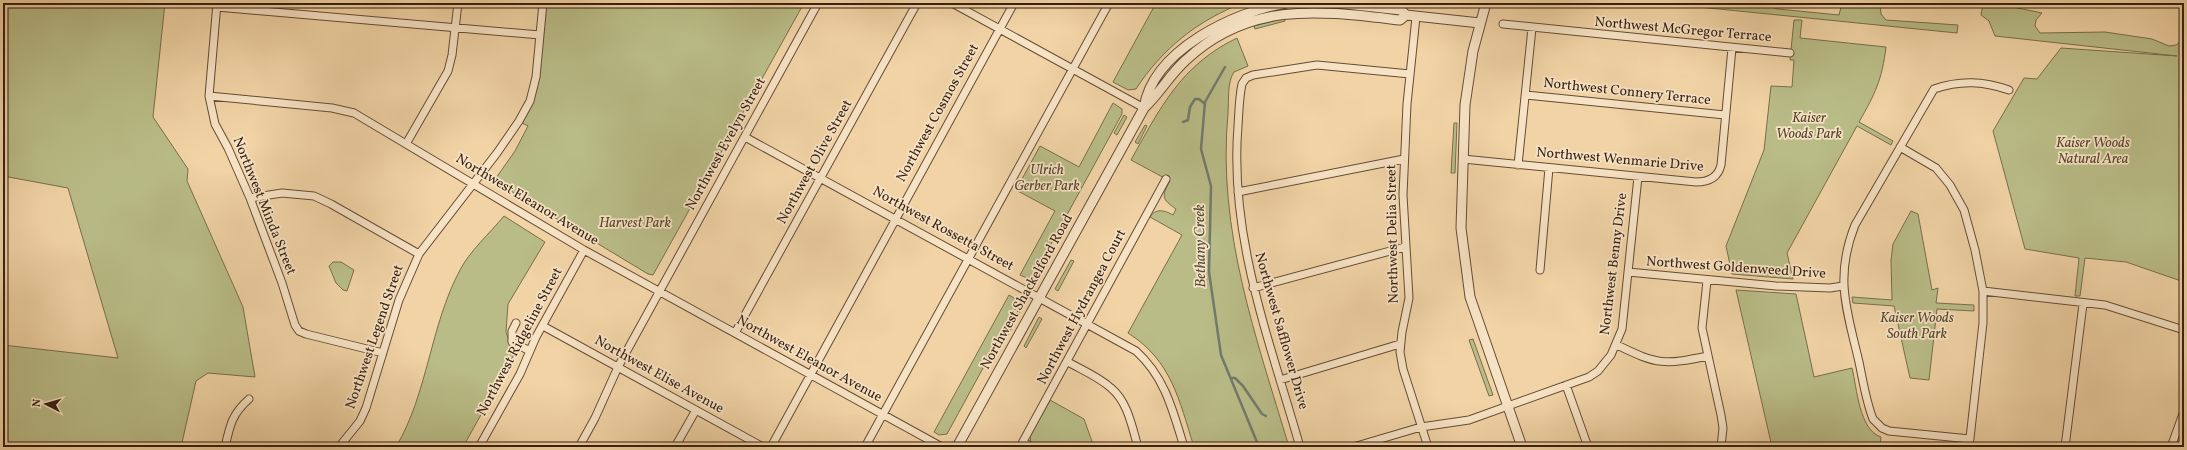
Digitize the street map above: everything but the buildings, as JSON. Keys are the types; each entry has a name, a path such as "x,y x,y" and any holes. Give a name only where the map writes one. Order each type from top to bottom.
{"street":[{"path":"406,144 448,71 458,3"},
{"name":"Northwest Legend Street","path":"339,447 363,414 399,300 419,254 474,183 519,121 530,101 536,77 543,3"},
{"name":"Northwest Evelyn Street","path":"579,447 595,418 618,367 818,3"},
{"name":"Northwest Olive Street","path":"735,333 917,3"},
{"path":"952,3 1144,108"},
{"name":"Northwest Cosmos Street","path":"771,447 1014,3"},
{"path":"865,447 1109,3"},
{"name":"Northwest Shackelford Road","path":"1144,108 1146,94 1155,80 1181,51 1200,35 1225,21 1247,12 1286,3"},
{"name":"Northwest Shackelford Road","path":"1337,3 1401,10 1406,15 1480,23"},
{"path":"1486,3 1480,23 1467,87 1461,213 1468,288 1482,337 1522,447"},
{"path":"217,5 540,35"},
{"name":"Northwest Minda Street","path":"217,5 209,96 215,124 228,148 250,198 282,284 293,319 299,331 313,336 383,353"},
{"name":"Northwest Shackelford Road","path":"957,447 1144,108 1172,75 1200,48 1225,33 1250,22 1276,15 1312,11 1400,20 1406,15"},
{"name":"Northwest Delia Street","path":"1416,16 1410,74 1403,195 1409,298 1400,344 1403,369 1428,447"},
{"name":"Northwest McGregor Terrace","path":"1503,24 1790,53"},
{"path":"1518,165 1532,28"},
{"name":"Northwest Wenmarie Drive","path":"1463,160 1696,182 1709,181 1714,177 1720,165 1732,48"},
{"name":"Northwest Safflower Drive","path":"1300,447 1253,288 1242,237 1236,145 1241,89 1246,78 1253,75 1317,65 1410,74"},
{"path":"1900,147 1936,168 1950,185 1964,210 1983,291 1983,323 1969,443 1888,431 1877,424 1870,412 1843,286 1845,255 1855,225 1900,147 1934,89 1958,82 1996,85 2009,90"},
{"name":"Northwest Eleanor Avenue","path":"209,96 332,108 354,113 474,183 584,250 942,447"},
{"name":"Northwest Connery Terrace","path":"1526,96 1726,115"},
{"name":"Northwest Rossetta Street","path":"745,137 1040,298 1124,342 1148,362 1160,379 1169,398 1184,447"},
{"path":"1238,192 1404,159"},
{"path":"1540,270 1549,168"},
{"name":"Northwest Benny Drive","path":"1508,406 1589,377 1598,371 1617,345 1622,329 1638,177"},
{"name":"Northwest Hydrangea Court","path":"1022,445 1166,179"},
{"path":"250,198 282,193 314,196 331,204 419,254"},
{"path":"1253,288 1405,247"},
{"name":"Northwest Ridgeline Street","path":"479,447 520,374 542,326 584,250"},
{"name":"Northwest Goldenweed Drive","path":"1628,272 1707,281 1812,288 1843,286"},
{"path":"1707,281 1702,321 1723,428 1721,447"},
{"path":"1983,291 2083,304 2105,305 2184,330"},
{"path":"2066,447 2083,304"},
{"path":"516,323 512,331 512,342 530,351"},
{"name":"Northwest Elise Avenue","path":"542,326 763,447"},
{"path":"1280,380 1400,344"},
{"path":"1617,345 1640,356 1662,363 1678,362 1708,356"},
{"path":"1068,362 1104,383 1117,394 1127,412 1138,447"},
{"path":"1566,385 1588,447"},
{"path":"225,447 231,422 237,410 250,399"},
{"path":"1353,447 1421,427 1469,420 1508,406"},
{"path":"675,447 696,410"},
{"path":"2171,447 2184,411"},
{"path":"1022,445 1032,447"}],"green space":[{"path":"3,3 165,3 153,117 188,169 187,181 243,307 255,377 208,373 196,381 181,447 3,447 3,345 118,358 68,188 3,176"},
{"name":"Harvest Park","path":"543,3 804,3 653,275 648,274 496,182 496,178 515,151 528,126 518,121 531,96"},
{"path":"1156,3 1243,3 1211,18 1182,37 1157,61 1136,89 1128,90 1113,82"},
{"path":"1659,3 1755,3 1778,9 1839,15 1842,3 1880,3 1881,14 1886,20 1958,25 1957,33"},
{"name":"Kaiser Woods Natural Area","path":"1983,3 1993,3 2042,13 2036,20 2035,26 2040,33 2105,32 2152,39 2169,46 2176,45 2184,39 2184,282 2126,262 2085,258 2080,296 2075,296 2079,258 2025,249 1993,131 2024,78 2037,79 2061,48 2177,56 1995,36 1989,21 1981,15"},
{"path":"1285,18 1285,21 1255,29 1254,26"},
{"name":"Kaiser Woods Park","path":"1794,20 1802,20 1800,38 1886,47 1880,78 1859,122 1893,141 1891,145 1857,126 1787,253 1793,279 1732,274 1726,246 1764,150 1771,86 1792,87 1794,60 1790,60"},
{"path":"1237,38 1248,66 1234,72 1229,86 1226,157 1228,199 1242,283 1252,324 1289,447 1194,447 1184,413 1172,383 1164,369 1155,356 1143,344 1128,333 1182,235 1150,217 1158,211 1173,215 1176,209 1168,203 1164,197 1170,181 1131,160 1163,106 1186,75 1201,61"},
{"name":"Ulrich Gerber Park","path":"1113,103 1122,109 1122,114 1033,277 1029,279 1020,275 1055,211 1016,190 1040,146 1079,167"},
{"path":"1124,115 1127,117 1117,135 1114,133"},
{"path":"1454,123 1457,123 1455,173 1451,173"},
{"path":"1145,125 1147,126 1138,144 1135,142"},
{"name":"Kaiser Woods South Park","path":"1911,211 1918,214 1932,290 1938,288 1936,303 1974,305 1974,311 1937,309 1929,380 1910,378 1894,306 1853,303 1852,297 1892,300 1891,260 1893,244"},
{"path":"504,216 545,242 508,304 506,332 514,354 511,361 463,447 396,447 407,426 415,404 450,291 460,270 469,256"},
{"path":"1049,253 1052,254 1038,280 1035,279"},
{"path":"1071,260 1074,261 1058,291 1055,289"},
{"path":"333,262 341,262 354,270 347,291 343,290 336,283 329,266"},
{"path":"1736,290 1796,294 1814,377 1852,368 1863,417 1874,433 1881,437 1880,447 1772,447"},
{"path":"1009,295 1017,300 1017,306 947,434 939,435 934,432"},
{"path":"1020,307 1022,308 1007,337 1004,336"},
{"path":"1039,317 1042,319 1026,348 1024,346"},
{"path":"1473,339 1493,395 1489,396 1469,340"},
{"path":"1050,400 1084,419 1094,447 1038,447 1031,443 1030,436"}],"waterway":[{"name":"Bethany Creek","path":"1225,67 1205,102 1201,149 1211,186 1209,272 1221,355 1259,447"},
{"path":"1183,122 1188,120 1190,107 1195,99 1199,99 1205,104"},
{"path":"1231,378 1235,378 1243,386 1262,414 1266,416"}]}
